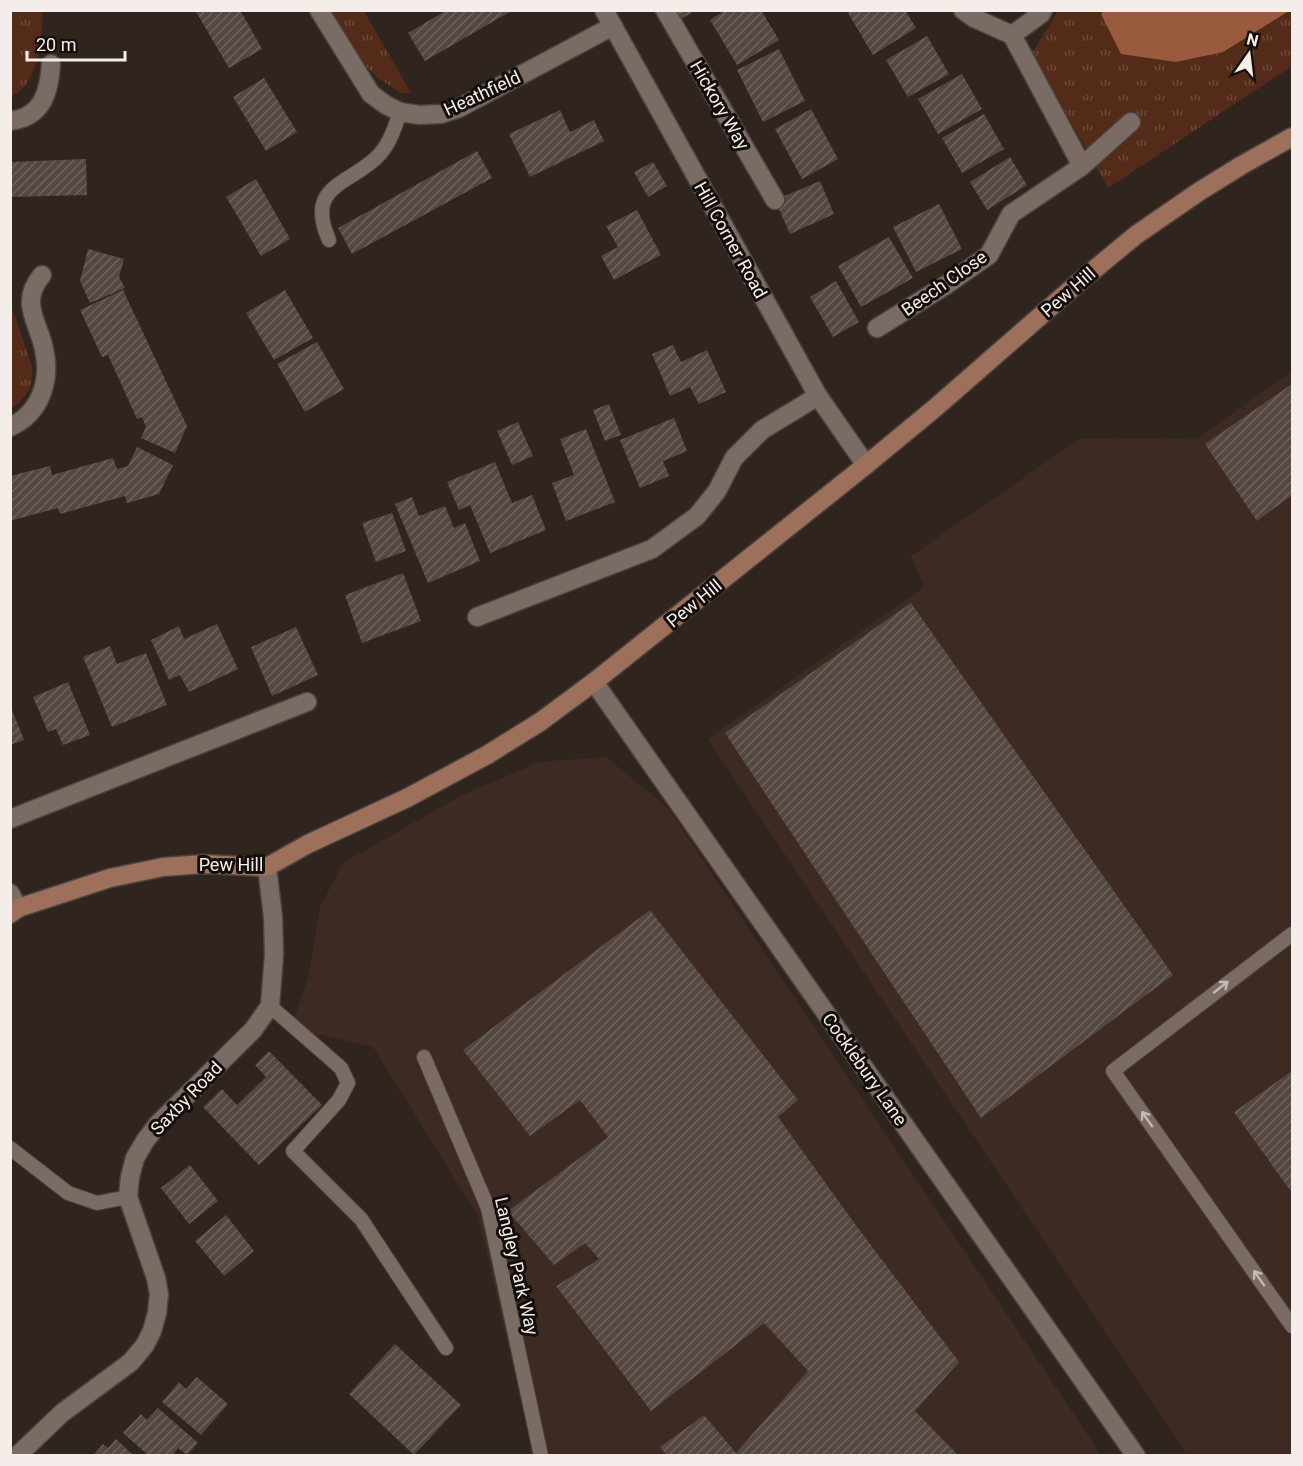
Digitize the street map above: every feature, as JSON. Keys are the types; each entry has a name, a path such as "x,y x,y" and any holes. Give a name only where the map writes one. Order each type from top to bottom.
{"main road":[{"name":"Pew Hill","path":"13,905 110,878 163,867 204,864 267,867 308,844 407,798 487,755 540,722 594,682 866,465 935,408 1078,282 1136,235 1200,191 1293,137"}],"street":[{"name":"Heathfield","path":"319,10 370,94 400,112 419,115 441,114 459,108 609,18"},
{"name":"Hickory Way","path":"665,10 775,200"},
{"path":"963,10 974,18 1012,35 1082,166"},
{"path":"1012,35 1041,14 1043,10"},
{"name":"Hill Corner Road","path":"609,18 818,396 866,465"},
{"path":"10,121 30,115 38,108 48,90 51,64"},
{"name":"Beech Close","path":"877,327 946,285 989,255 1011,214 1082,166 1131,122"},
{"path":"10,427 32,411 43,394 46,373 44,348 30,305 36,282 42,275"},
{"path":"477,616 652,549 697,516 717,491 734,458 762,430 818,396"},
{"name":"Cocklebury Lane","path":"594,682 1136,1455"},
{"path":"10,819 307,702"},
{"path":"267,867 274,945 270,1006"},
{"name":"Saxby Road","path":"17,1455 62,1413 131,1362 145,1345 152,1331 159,1294 156,1278 128,1197 135,1158 158,1124 253,1030 270,1006"}],"lane":[{"path":"328,240 322,215 323,202 337,184 369,164 384,150 400,112"},
{"path":"1293,933 1113,1071 1293,1326"},
{"path":"270,1006 341,1068 348,1083 339,1100 293,1151 361,1219 446,1348"},
{"name":"Langley Park Way","path":"424,1057 488,1208 541,1455"},
{"path":"10,1148 68,1193 97,1203 128,1197"}],"shaded area":[{"path":"1104,10 1289,11 1223,52 1176,62 1121,54 1101,14"},
{"path":"1292,371 1292,1455 1187,1455 708,739 924,587 911,556 1079,439 1198,438"},
{"path":"606,757 668,808 1101,1455 534,1455 478,1216 373,1047 291,1028 309,975 320,907 343,863 462,795 540,762"}],"green space":[{"path":"11,10 42,11 42,19 41,41 36,63 28,82 11,97"},
{"path":"332,11 364,11 411,93 401,93 378,78 365,65"},
{"path":"1058,11 1292,11 1292,66 1108,188 1032,53"},
{"path":"11,305 32,372 25,396 11,408"}],"building":[{"path":"195,10 240,10 262,49 229,68"},
{"path":"447,10 513,10 425,61 408,33"},
{"path":"676,10 696,10 681,19"},
{"path":"725,10 761,10 779,40 737,65 710,20"},
{"path":"852,10 905,10 916,28 873,55 848,13"},
{"path":"927,36 949,74 908,97 886,60"},
{"path":"779,49 805,101 763,122 737,70"},
{"path":"962,74 982,109 938,134 918,99"},
{"path":"264,78 297,132 266,151 233,97"},
{"path":"811,109 838,159 802,179 775,129"},
{"path":"560,110 570,132 594,120 604,141 530,177 509,134"},
{"path":"984,114 1004,149 962,173 942,138"},
{"path":"477,151 492,178 352,254 338,228"},
{"path":"1010,157 1027,185 987,210 970,182"},
{"path":"86,159 87,195 10,197 10,162"},
{"path":"653,162 667,186 648,197 634,172"},
{"path":"256,179 290,239 261,256 226,197"},
{"path":"820,181 834,214 790,234 775,200"},
{"path":"939,204 962,249 916,272 893,227"},
{"path":"637,210 661,255 614,280 601,256 618,247 606,226"},
{"path":"889,237 913,278 861,307 838,266"},
{"path":"88,249 124,259 119,277 125,288 90,303 80,281"},
{"path":"836,281 859,322 833,337 810,297"},
{"path":"123,290 187,426 175,453 141,438 146,427 142,417 137,419 108,355 102,357 80,310"},
{"path":"285,290 313,338 274,360 246,313"},
{"path":"317,342 344,389 305,412 277,364"},
{"path":"673,345 681,362 707,350 726,392 699,404 690,387 670,396 652,354"},
{"path":"1292,384 1292,495 1257,521 1205,444"},
{"path":"609,404 621,435 605,441 593,410"},
{"path":"674,418 687,451 663,461 669,476 640,488 620,440"},
{"path":"518,422 533,456 512,465 497,431"},
{"path":"586,429 615,502 566,521 552,483 574,475 560,439"},
{"path":"137,447 173,465 159,494 127,503 125,496 60,514 58,508 10,521 10,476 50,466 52,475 113,458 117,469 128,466"},
{"path":"495,462 512,503 532,495 546,530 490,553 470,505 459,510 447,482"},
{"path":"412,497 419,516 445,506 454,528 465,523 480,561 428,583 395,504"},
{"path":"392,513 406,551 376,562 362,523"},
{"path":"403,573 421,621 362,643 345,595"},
{"path":"911,603 1173,975 981,1118 725,733"},
{"path":"217,624 238,669 189,692 180,675 169,680 151,640 179,626 184,639"},
{"path":"296,627 318,675 272,696 251,647"},
{"path":"110,646 117,664 146,653 167,705 112,727 83,657"},
{"path":"68,682 90,735 63,745 56,729 48,732 33,697"},
{"path":"10,705 24,740 10,745"},
{"path":"650,910 798,1100 778,1117 959,1362 915,1411 959,1456 667,1456 660,1447 704,1415 736,1453 808,1371 764,1323 651,1411 556,1286 599,1259 585,1243 554,1265 508,1211 608,1137 580,1100 530,1136 463,1050"},
{"path":"269,1051 322,1105 259,1165 203,1107 222,1089 237,1105 266,1077 255,1065"},
{"path":"1292,1071 1292,1193 1234,1112"},
{"path":"190,1165 218,1201 189,1224 161,1188"},
{"path":"226,1215 254,1251 224,1276 195,1241"},
{"path":"395,1344 461,1405 414,1455 349,1394"},
{"path":"197,1377 228,1404 201,1435 162,1402 179,1382 186,1389"},
{"path":"158,1408 198,1443 187,1455 178,1448 172,1456 149,1456 123,1433 141,1414 147,1420"},
{"path":"116,1439 134,1456 93,1456 103,1444 108,1448"}]}
